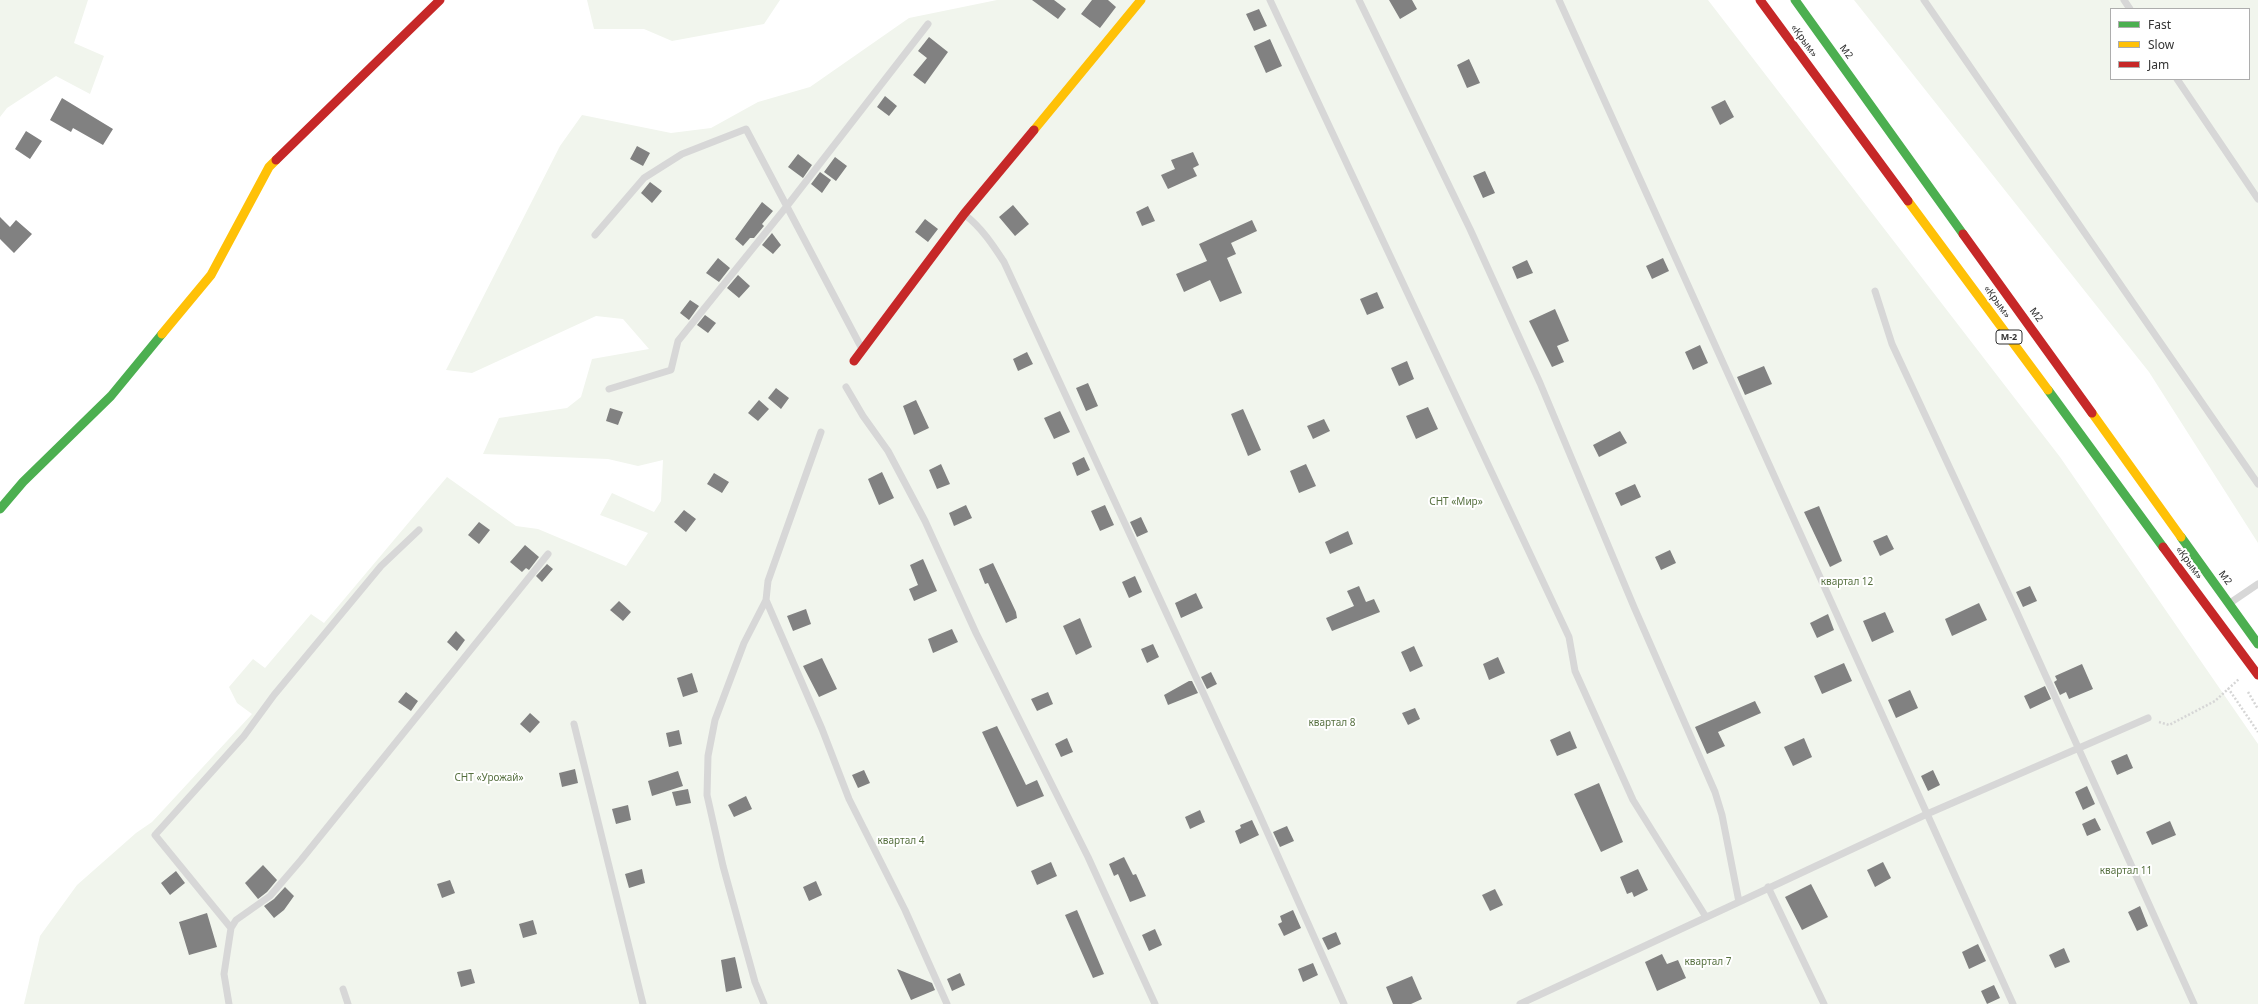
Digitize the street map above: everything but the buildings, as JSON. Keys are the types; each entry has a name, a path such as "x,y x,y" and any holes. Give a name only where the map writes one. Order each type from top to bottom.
{"main road":[{"path":"0,509 23,482 111,396 211,275 268,167 440,0"},
{"name":"«Крым»","path":"1760,0 2258,675"},
{"name":"М2","path":"1795,0 2258,644"},
{"path":"854,361 964,214 1139,1"}],"lane":[{"path":"1270,0 1569,637 1575,671 1633,800 1706,918"},
{"path":"1359,0 1470,229 1540,383 1634,607 1709,777 1722,815 1739,902"},
{"path":"1559,0 2013,1004"},
{"path":"1924,0 2258,484"},
{"path":"609,389 671,370 678,341 787,206 928,24"},
{"path":"2178,80 2258,199"},
{"path":"594,235 644,178 682,154 746,129 862,350"},
{"path":"964,214 973,221 992,244 1004,262 1256,807 1344,1004"},
{"path":"1875,291 1892,344 2194,1004"},
{"path":"846,387 863,416 888,451 925,521 976,633 1088,857 1155,1004"},
{"path":"764,1004 755,982 723,866 707,795 708,756 715,720 744,643 766,600 768,581 820,432"},
{"path":"231,928 155,835 244,736 274,695 381,566 419,530"},
{"path":"229,1004 224,974 231,928 236,920 270,896 301,860 548,554"},
{"path":"2230,604 2258,584"},
{"path":"766,600 822,729 849,799 905,910 948,1004"},
{"path":"1522,1004 1706,918 1768,887 1927,814 2148,718"},
{"path":"574,724 643,1004"},
{"path":"1768,887 1824,1004"},
{"path":"343,989 348,1004"}],"path":[{"path":"2148,718 2169,725 2215,700 2240,678"},
{"path":"2228,688 2258,732"}],"green space":[{"path":"0,0 88,0 74,43 104,56 90,94 56,76 7,108 0,117"},
{"path":"587,0 780,0 764,24 672,41 644,29 594,29"},
{"name":"СНТ «Мир»","path":"997,0 1708,0 2060,457 2258,744 2258,1004 24,1004 40,936 77,885 136,833 152,822 252,714 237,703 229,687 253,659 265,668 311,614 324,623 447,477 516,526 538,529 626,566 648,533 600,515 612,493 654,512 661,501 663,460 638,466 608,459 483,454 499,418 567,408 581,397 592,359 649,349 623,319 596,316 472,373 446,370 560,146 582,115 671,133 711,128 758,102 810,87 909,18"},
{"path":"1854,0 2258,0 2258,543 2149,372"}],"traffic: fast":[{"path":"1795,0 1963,234"},
{"path":"0,509 23,482 111,396 162,334"},
{"path":"2048,390 2163,547"},
{"path":"2181,537 2258,644"}],"traffic: slow":[{"path":"1034,130 1141,0"},
{"path":"162,334 211,275 269,167 276,160"},
{"path":"1908,201 2048,390"},
{"path":"2092,413 2181,537"}],"traffic: jam":[{"path":"276,160 440,0"},
{"path":"1760,0 1908,201"},
{"path":"854,361 964,214 1034,130"},
{"path":"1963,234 2092,413"},
{"path":"2163,547 2258,675"}],"park label":[{"name":"квартал 12","path":"1847,582"},
{"name":"квартал 8","path":"1332,723"},
{"name":"СНТ «Урожай»","path":"489,778"},
{"name":"квартал 4","path":"901,841"},
{"name":"квартал 11","path":"2126,871"},
{"name":"квартал 7","path":"1708,962"}]}
